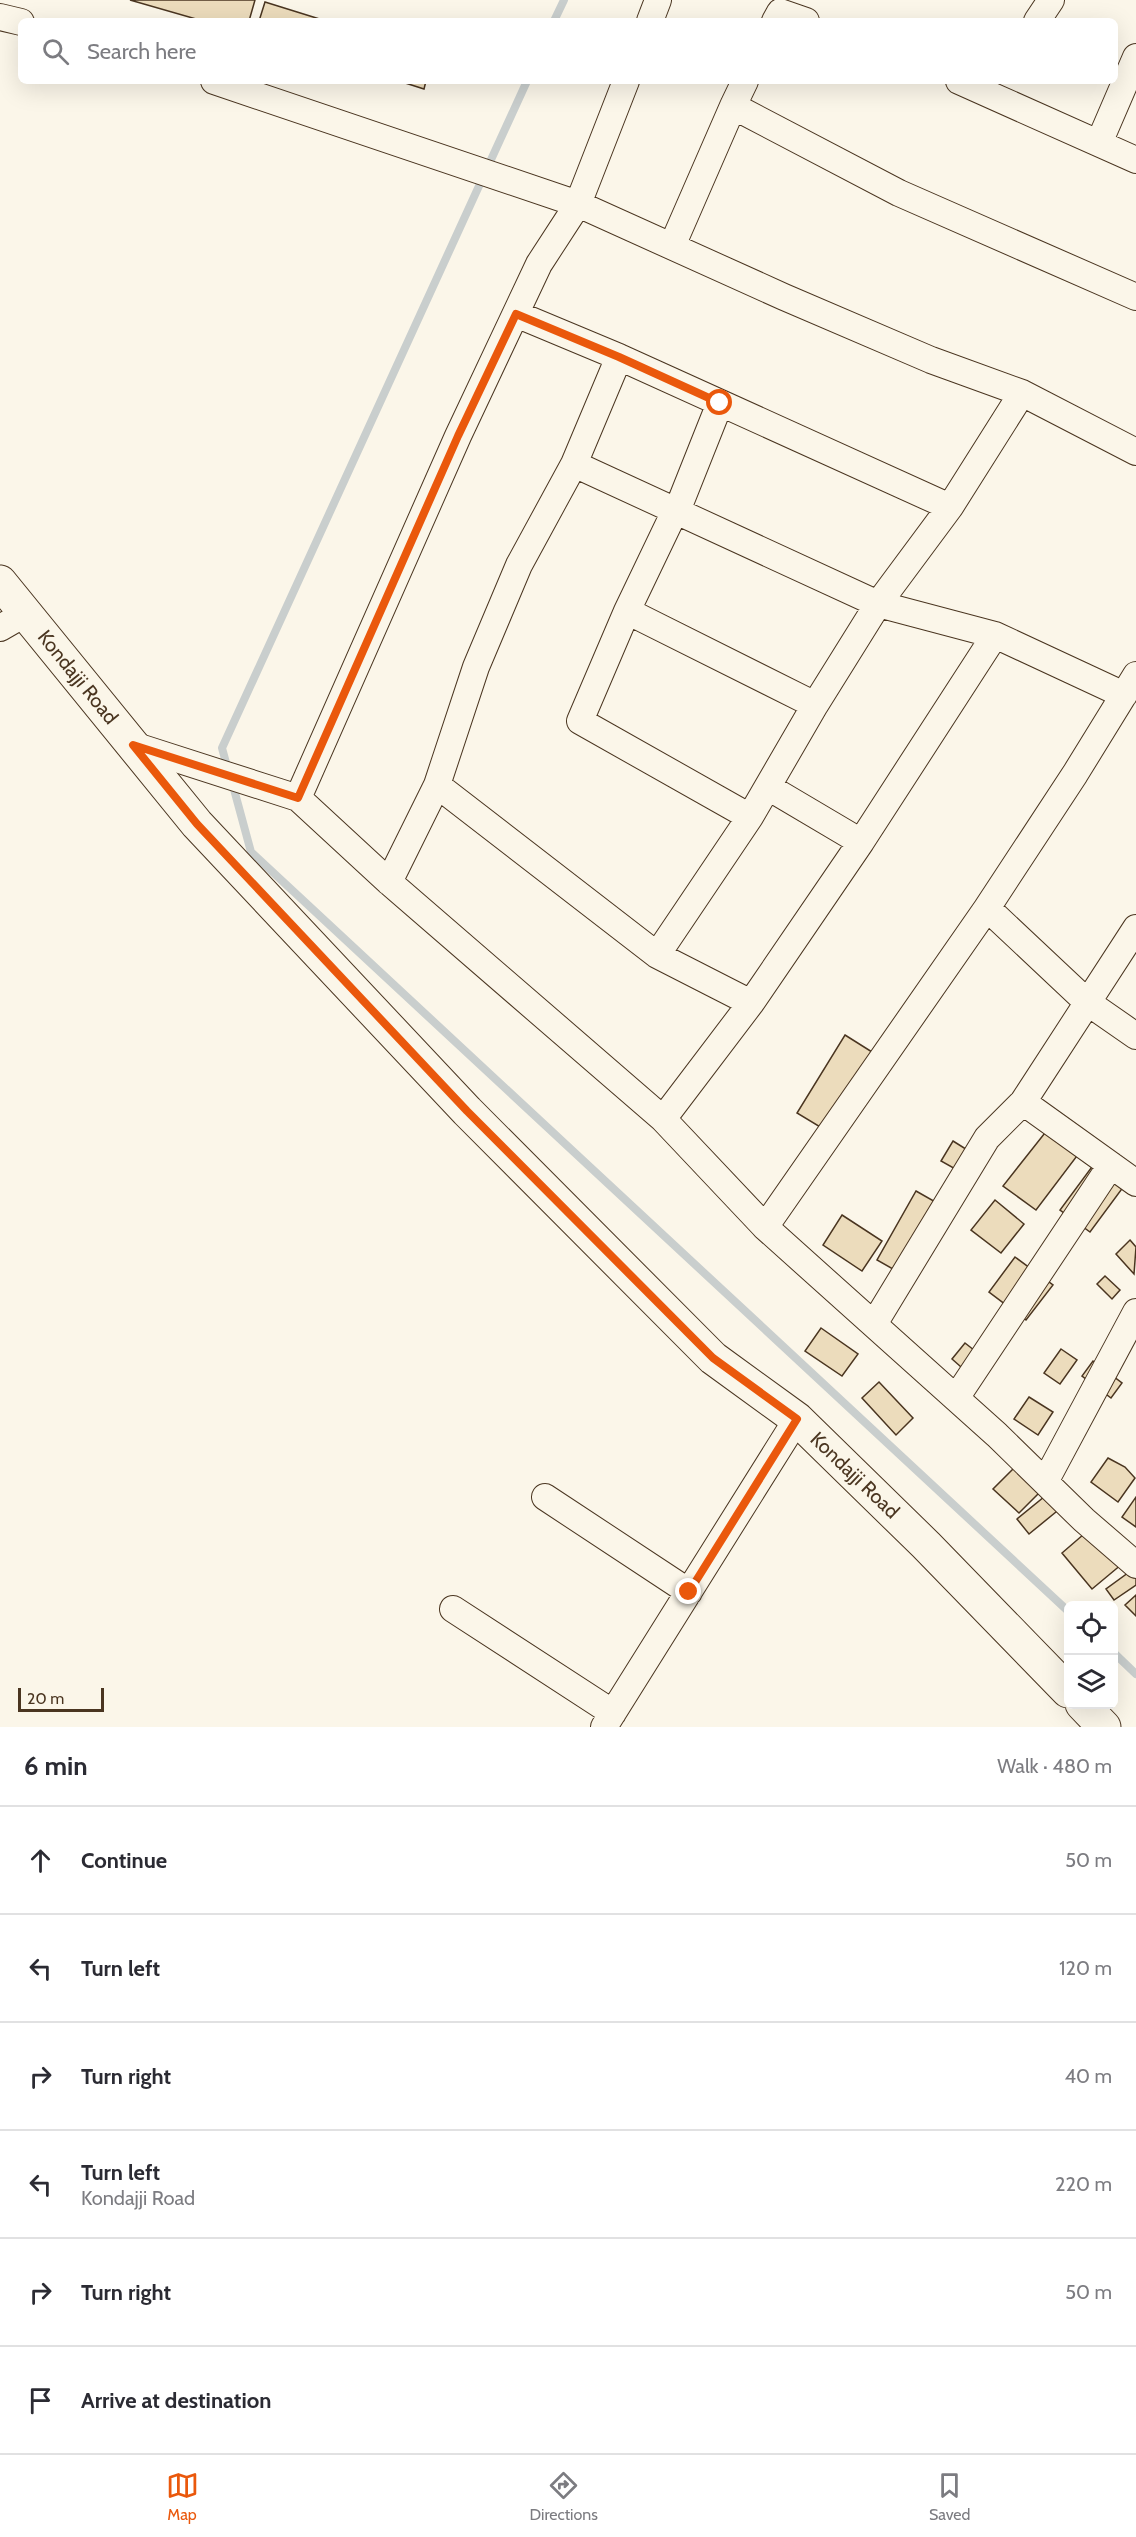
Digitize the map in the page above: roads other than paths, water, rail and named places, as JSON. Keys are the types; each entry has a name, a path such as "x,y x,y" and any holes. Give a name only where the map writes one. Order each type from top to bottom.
{"street":[{"path":"651,18 658,0"},
{"path":"1039,18 1051,0"},
{"path":"780,11 798,18"},
{"path":"0,17 18,21"},
{"path":"1099,143 1136,57"},
{"path":"223,84 578,204 931,360 1022,393 1136,452"},
{"path":"298,798 458,436 539,264 578,204 625,84"},
{"path":"672,246 744,84"},
{"path":"974,84 995,88 1136,160"},
{"path":"733,106 899,193 1136,297"},
{"path":"516,314 619,357 950,507"},
{"path":"389,882 436,785 476,668 519,566 574,464 619,357"},
{"path":"657,955 750,817 815,705 878,604 950,507 1022,393"},
{"path":"720,403 677,512 674,513 627,611 580,721 750,817"},
{"path":"574,464 878,604 995,635 1130,685 987,908 765,1227"},
{"name":"Kondajji Road","path":"0,582 13,621 133,745 197,824 467,1111 713,1358 797,1419 926,1545 1064,1687"},
{"path":"627,611 815,705"},
{"path":"663,1119 751,1003 861,842 995,635"},
{"path":"133,745 298,798 389,882 663,1119 765,1227 956,1398 1045,1482 1134,1558"},
{"path":"436,785 657,955 751,1003"},
{"path":"768,788 861,842"},
{"path":"987,908 1087,1002 1136,1036"},
{"path":"874,1324 987,1138 1023,1102 1136,928"},
{"path":"1023,1102 1136,1183"},
{"path":"956,1398 1111,1166"},
{"path":"1045,1482 1136,1312"},
{"path":"453,1609 608,1720 797,1419"},
{"path":"545,1497 689,1592"},
{"path":"1087,1709 1104,1727"}],"waterway":[{"path":"555,18 564,0"},
{"path":"228,770 222,748 526,84"},
{"path":"232,782 251,852 1064,1607"},
{"path":"1116,1655 1136,1674"}]}
